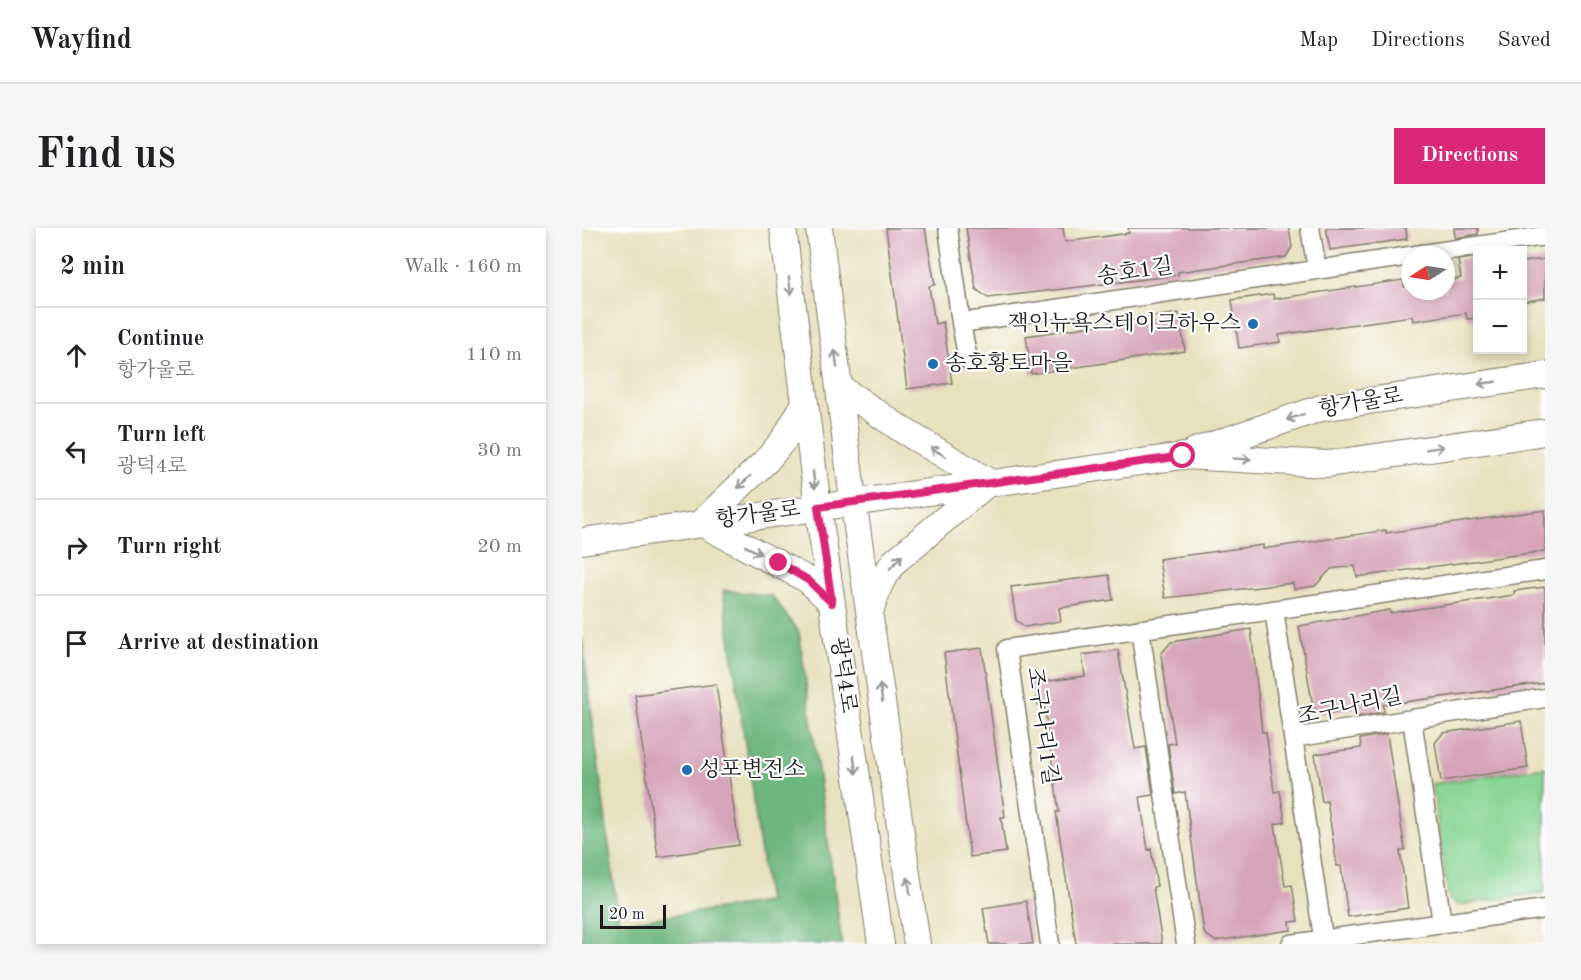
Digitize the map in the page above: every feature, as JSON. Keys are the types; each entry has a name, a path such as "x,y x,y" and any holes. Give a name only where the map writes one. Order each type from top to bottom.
{"main road":[{"name":"광덕4로","path":"783,228 818,507 881,944"},
{"name":"광덕4로","path":"819,228 853,500 917,944"},
{"name":"항가울로","path":"1183,456 1321,408 1545,375"},
{"path":"839,387 904,431 988,482 894,562 880,583 870,613"},
{"path":"805,404 785,438 767,460 701,523 808,580 832,603"},
{"name":"항가울로","path":"582,541 853,500 1183,456 1328,464 1545,432"}],"street":[{"path":"948,228 968,360"},
{"path":"1310,228 1317,269"},
{"path":"1455,249 1545,236"},
{"name":"송호1길","path":"961,323 1401,257"},
{"name":"조구나리1길","path":"1050,944 1007,649 1545,570"},
{"path":"1274,610 1293,738"},
{"path":"1140,629 1186,944"},
{"name":"조구나리길","path":"1324,942 1293,738 1545,698"},
{"path":"1412,719 1442,924"},
{"path":"1291,944 1324,942 1545,909"}],"green space":[{"path":"723,590 772,596 799,632 842,944 582,944 582,638 619,923 768,902"},
{"path":"1545,767 1545,892 1458,905 1449,898 1432,784"}],"building":[{"path":"886,228 925,228 935,285 929,286 935,324 943,322 952,383 907,389"},
{"path":"966,228 1063,228 1065,242 1129,233 1128,228 1289,228 1292,247 1286,257 1178,272 1178,275 988,298 976,289"},
{"path":"1326,228 1406,228 1407,239 1330,250"},
{"path":"1454,228 1478,228 1478,234 1455,238"},
{"path":"1473,258 1473,318 1467,319 1466,313 1413,321 1412,316 1279,335 1280,342 1239,348 1232,300 1273,294 1274,299 1401,280 1401,300 1455,300 1455,279 1461,278 1458,260"},
{"path":"1545,259 1545,298 1527,301 1527,261"},
{"path":"1179,313 1185,351 1031,374 1026,336"},
{"path":"1545,510 1545,551 1357,577 1355,566 1331,569 1315,586 1294,589 1293,583 1165,598 1159,559 1263,545 1263,549 1386,530 1386,533"},
{"path":"1109,575 1113,600 1059,608 1061,621 1025,627 1016,620 1011,587"},
{"path":"1545,587 1545,683 1383,705 1384,712 1356,717 1355,709 1322,714 1313,707 1299,626 1390,610 1390,613 1514,595 1514,591"},
{"path":"1251,629 1262,732 1266,732 1274,792 1280,791 1285,822 1275,824 1285,886 1292,885 1298,921 1290,922 1291,930 1215,941 1204,933 1185,792 1175,794 1168,744 1175,743 1161,654 1171,642"},
{"path":"982,648 1005,817 1001,817 1006,852 970,857 944,653"},
{"path":"1118,650 1135,749 1146,747 1153,795 1140,797 1148,850 1151,849 1157,886 1153,887 1162,944 1076,944 1056,812 1059,812 1044,704 1038,705 1035,683 1085,676 1082,655"},
{"name":"성포변전소","path":"716,684 739,845 658,857 635,695"},
{"path":"1521,721 1528,768 1441,781 1435,743 1443,733"},
{"path":"1387,734 1405,850 1400,851 1408,908 1348,917 1341,866 1337,866 1327,801 1322,802 1315,754 1361,748 1360,739"},
{"path":"1026,901 1033,944 989,944 983,908"}],"place":[{"name":"잭인뉴욕스테이크하우스","path":"1253,324"},
{"name":"송호황토마을","path":"933,364"},
{"name":"성포변전소","path":"687,770"}],"route":[{"path":"779,563 808,580 832,603 818,507 853,500 1183,456"}]}
